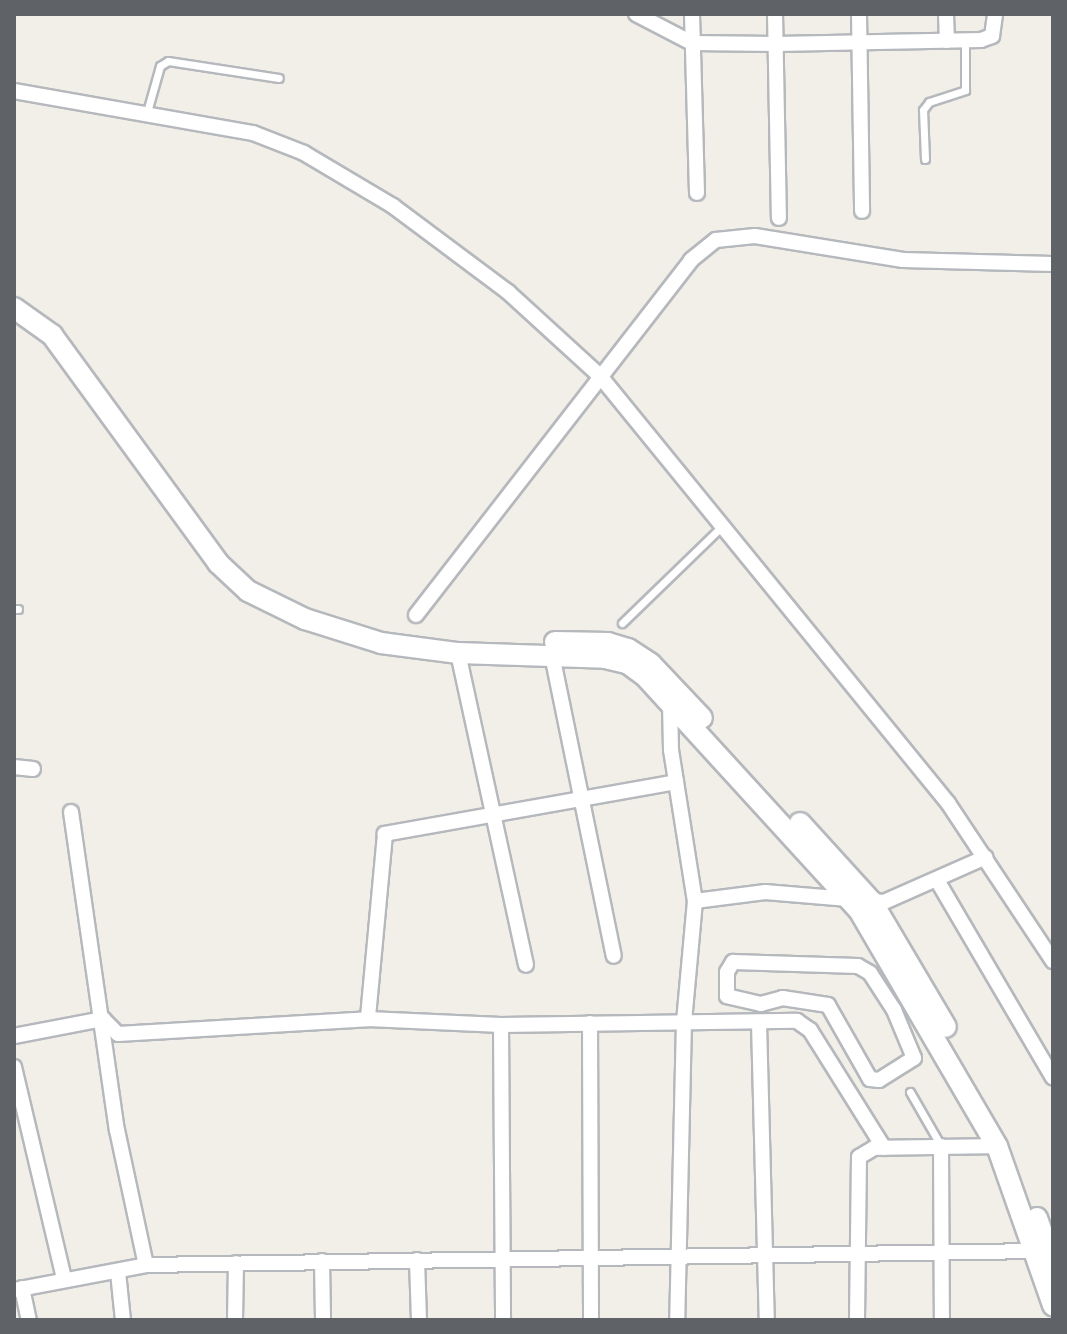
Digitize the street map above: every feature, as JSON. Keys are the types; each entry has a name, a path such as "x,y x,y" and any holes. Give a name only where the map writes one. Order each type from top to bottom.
{"street":[{"path":"636,14 692,43 776,44 965,41 992,36 995,14"},
{"path":"692,14 697,193"},
{"path":"775,14 779,218"},
{"path":"859,14 862,211"},
{"path":"946,14 947,41"},
{"path":"14,91 253,133 304,153 393,206 508,292 600,376 720,528 948,803 1053,961"},
{"path":"416,615 691,260 716,240 732,235 903,260 1053,264"},
{"path":"14,294 42,308 62,325 236,566 273,595 343,628 416,640 592,642 628,649 669,681 872,902 1000,1126 1045,1256 1053,1305"},
{"path":"14,308 32,316 52,335 228,574 268,602 400,647 458,653 552,655 627,663 670,702 850,898 913,999 997,1146 1045,1256"},
{"path":"458,653 526,965"},
{"path":"552,655 614,956"},
{"path":"670,702 676,782 695,901 684,1021 677,1320"},
{"path":"14,767 33,769"},
{"path":"368,1019 385,834 676,782"},
{"path":"71,812 117,1130 146,1265"},
{"path":"695,901 765,892 872,902 893,900 986,857"},
{"path":"937,880 1053,1078"},
{"path":"733,962 858,966 870,973 894,1010 914,1058 879,1080 870,1079 828,1005 783,998 761,1004 727,996 727,972 733,962"},
{"path":"894,1010 913,999"},
{"path":"103,1019 118,1034 368,1019 501,1025 797,1021 810,1030 884,1148"},
{"path":"14,1036 103,1019"},
{"path":"590,1023 591,1320"},
{"path":"759,1023 767,1320"},
{"path":"501,1025 503,1320"},
{"path":"14,1067 64,1279"},
{"path":"941,1146 942,1320"},
{"path":"857,1320 859,1157 884,1148 997,1146"},
{"path":"29,1320 18,1289 146,1265 941,1253 1045,1256"},
{"path":"417,1260 419,1320"},
{"path":"322,1261 323,1320"},
{"path":"235,1320 236,1263"},
{"path":"118,1272 123,1320"}],"lane":[{"path":"925,159 923,110 929,102 965,90 965,41"},
{"path":"147,112 160,66 168,61 279,78"},
{"path":"622,623 720,528"},
{"path":"910,1092 941,1146"}]}
